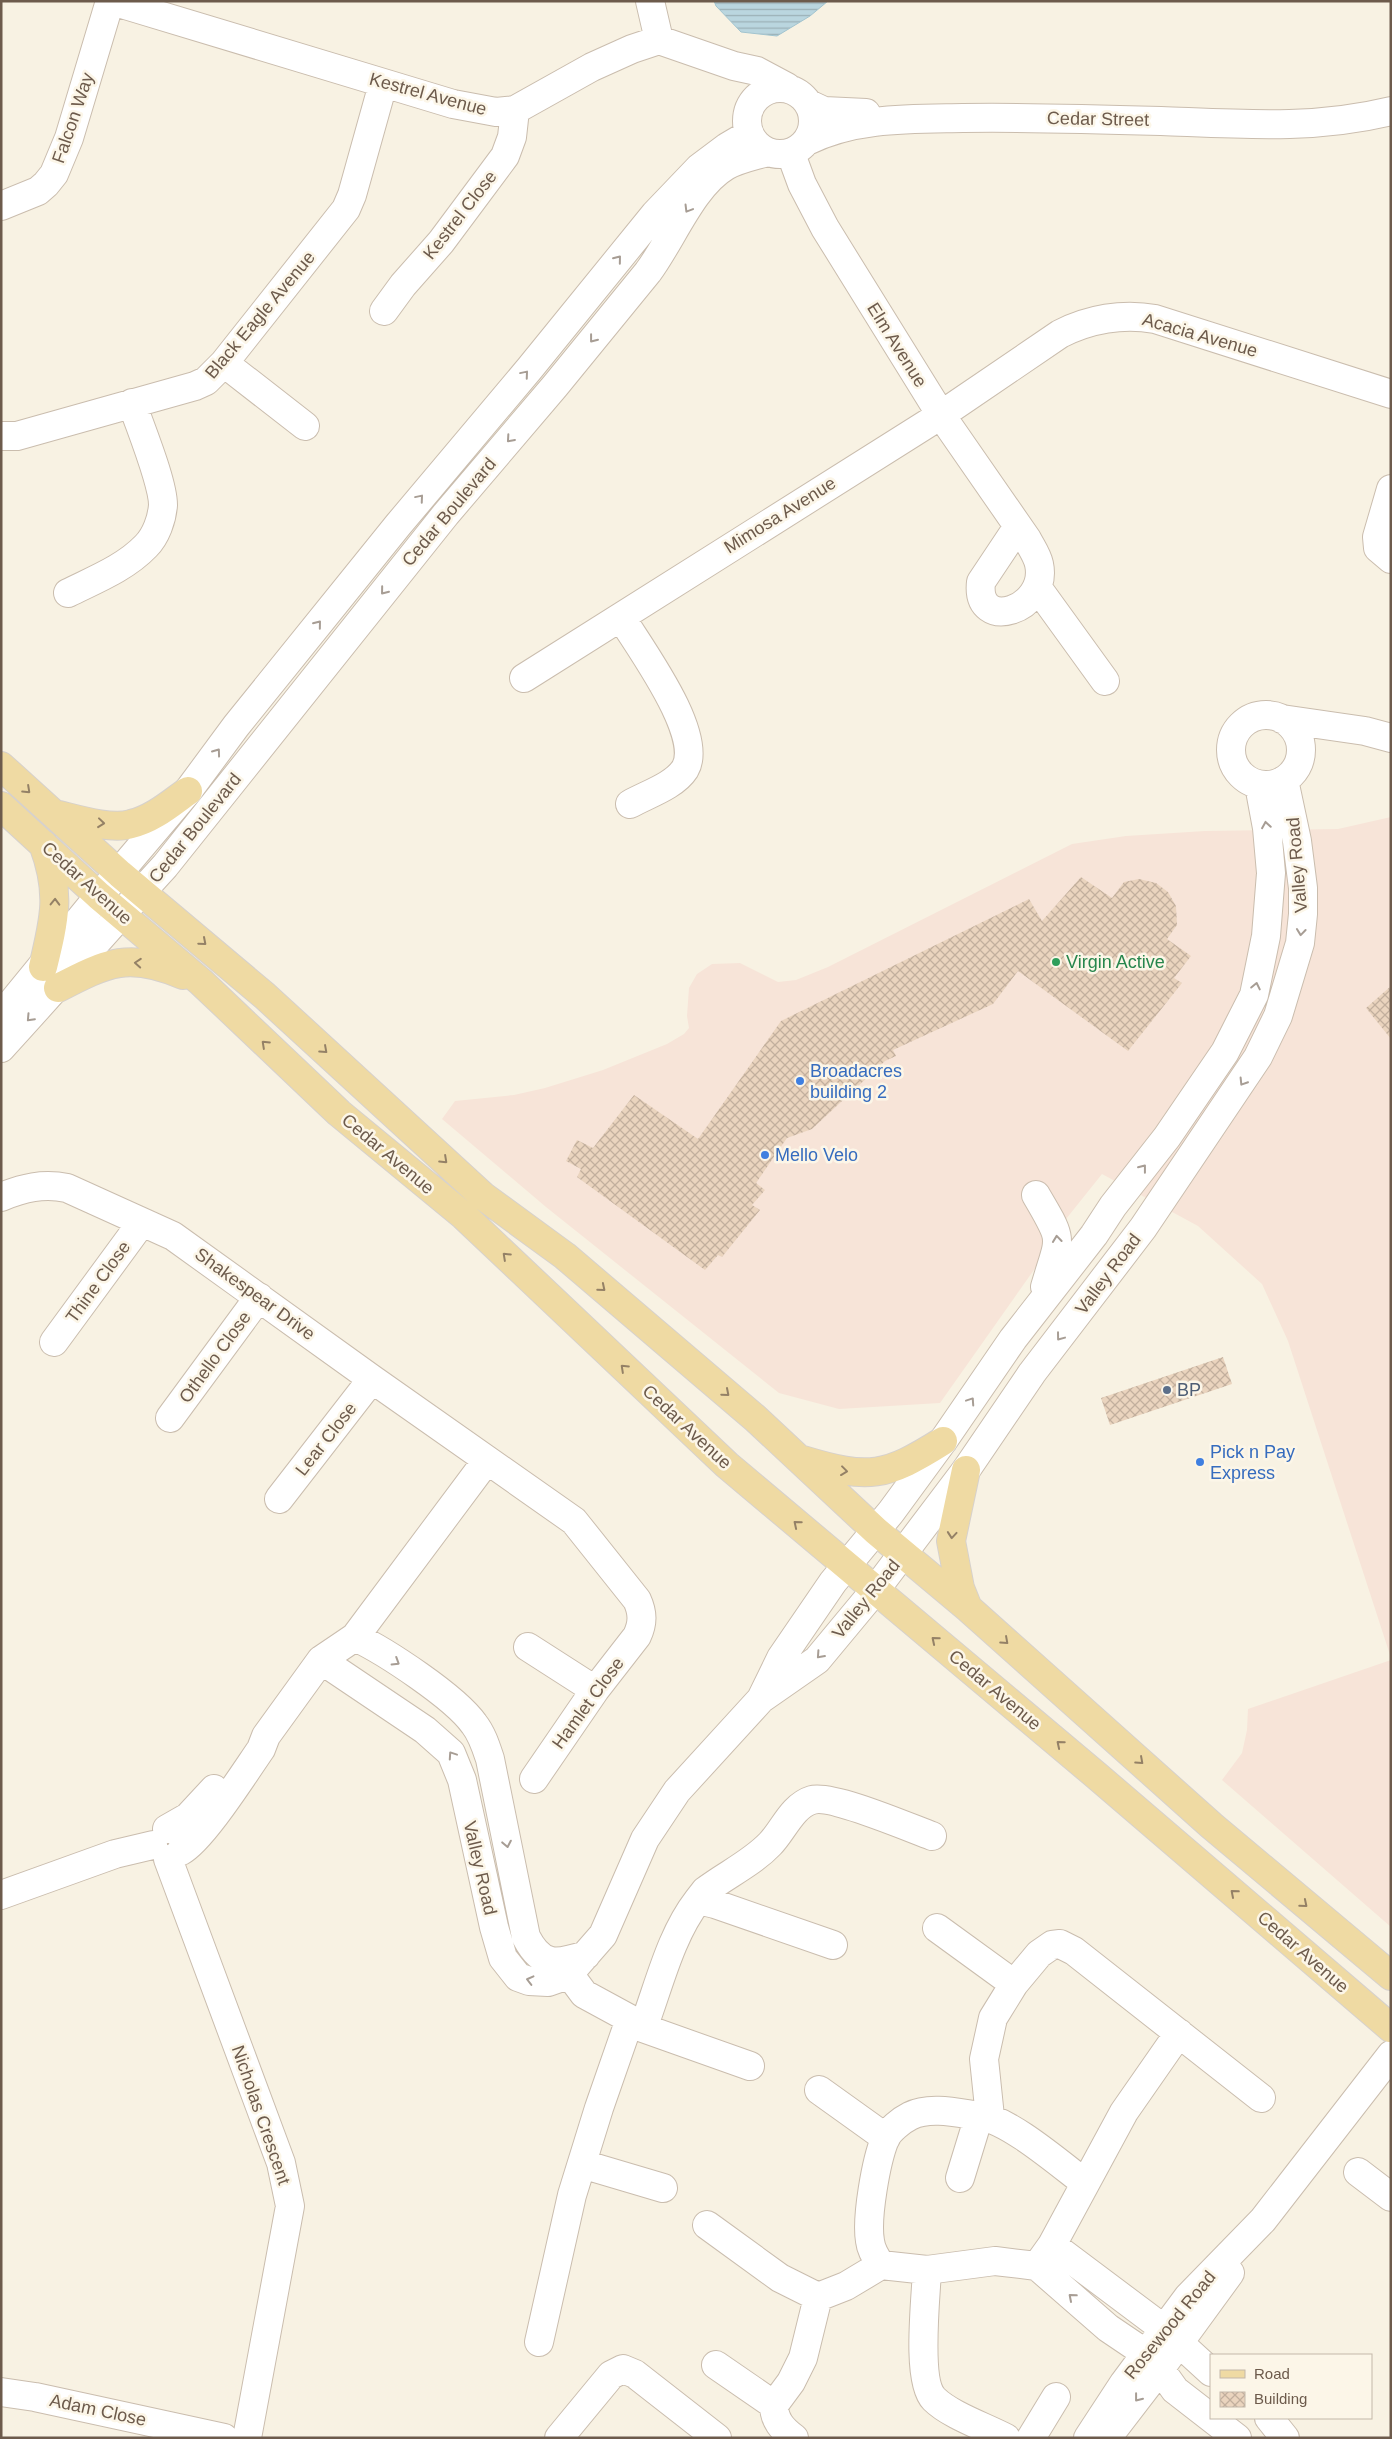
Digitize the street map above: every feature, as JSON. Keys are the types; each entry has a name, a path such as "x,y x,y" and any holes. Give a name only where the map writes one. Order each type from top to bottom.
{"main road":[{"name":"Cedar Avenue","path":"1,766 120,874 265,996 483,1196 565,1256 755,1418 876,1531 968,1608 1212,1826 1391,1976"},
{"path":"53,814 100,823 130,825 155,814 188,791"},
{"name":"Cedar Avenue","path":"1,806 98,896 201,982 339,1113 464,1216 727,1465 876,1589 1391,2028"},
{"path":"43,844 52,868 55,886 50,977 94,970 119,962 157,964 201,982"},
{"path":"797,1459 834,1470 865,1474 903,1465 944,1441"},
{"path":"966,1470 951,1541 960,1588 968,1608"}],"street":[{"name":"Kestrel Avenue","path":"111,1 383,84 472,109 496,112 515,110 592,67 632,49 659,40"},
{"name":"Falcon Way","path":"1,206 38,191 54,174 69,138 111,1"},
{"path":"650,1 659,40 734,66 757,71 787,87"},
{"path":"734,66 747,81 755,99"},
{"name":"Black Eagle Avenue","path":"1,436 17,436 201,384 224,363 346,208 352,195 383,84"},
{"path":"787,87 774,87 755,99 748,109 746,121 778,145 812,129 814,116 809,104"},
{"name":"Cedar Street","path":"787,87 802,95 809,104 824,111 855,114 944,109 1041,108 1297,126 1357,120 1391,111"},
{"name":"Cedar Street","path":"778,145 868,122 1017,117 1308,115 1337,110 1391,96"},
{"name":"Kestrel Close","path":"384,311 396,293 441,242 505,156 512,136 515,110"},
{"name":"Cedar Boulevard","path":"50,977 98,896 120,874 188,791 236,726 398,525 683,183 727,147 778,145"},
{"name":"Cedar Boulevard","path":"50,977 120,914 165,866 441,520 575,362 662,253 696,197 713,176 727,165 778,145"},
{"name":"Elm Avenue","path":"778,145 802,184 825,228 941,415 1017,528 1027,539 1039,564 1037,587"},
{"name":"Acacia Avenue","path":"941,415 1060,334 1078,325 1128,316 1144,317 1171,324 1391,394"},
{"path":"552,341 575,362"},
{"path":"224,363 305,426"},
{"path":"68,593 112,571 136,555 149,542 161,519 163,503 160,487 132,403"},
{"name":"Mimosa Avenue","path":"524,678 713,557 941,415"},
{"path":"1391,489 1377,537 1378,548 1391,559"},
{"path":"1017,528 1000,557 981,582 980,591 984,602 995,611 1014,610 1026,602 1037,587 1105,681"},
{"path":"621,617 671,697 681,717 689,750 686,768 679,775 630,804"},
{"path":"1282,719 1297,734 1300,756 1296,768 1272,782 1248,780 1238,772 1232,759 1231,747 1234,735 1248,720 1259,716 1271,716 1391,738"},
{"path":"1300,756 1320,741 1349,729"},
{"name":"Valley Road","path":"572,1964 545,1960 530,1945 523,1929 498,1796 466,1802 494,1927 503,1958 518,1977 529,1981 548,1982 572,1964 603,1935 654,1822 677,1791 761,1698 792,1642 833,1582 876,1531 944,1441 1013,1339 1094,1235 1200,1092 1239,1026 1254,995 1270,905 1271,873 1268,837 1272,782"},
{"name":"Valley Road","path":"761,1698 817,1660 876,1589 966,1470 1032,1373 1143,1228 1235,1094 1258,1057 1278,1016 1300,943 1303,914 1303,888 1298,841 1272,782"},
{"path":"1,1016 50,977"},
{"path":"1,1048 50,977"},
{"path":"1239,1026 1269,1034"},
{"name":"Shakespear Drive","path":"2,1197 26,1188 51,1184 67,1188 173,1236 583,1528 637,1600 642,1610 641,1627"},
{"path":"1036,1195 1056,1228 1058,1247 1041,1303"},
{"name":"Thine Close","path":"54,1342 142,1222"},
{"name":"Othello Close","path":"170,1418 260,1297"},
{"name":"Lear Close","path":"279,1499 372,1379"},
{"path":"1,1895 115,1854 167,1846 202,1831 261,1749 266,1736 321,1660 355,1638 487,1460"},
{"name":"Hamlet Close","path":"534,1780 595,1690 637,1636 641,1627"},
{"path":"355,1638 375,1647 464,1712 483,1739 490,1759 498,1796"},
{"path":"528,1646 595,1690"},
{"path":"321,1660 443,1743 457,1764 466,1802"},
{"path":"539,2342 568,2215 582,2164 637,2024 673,1944 698,1900 705,1891 770,1844 797,1810 813,1799 874,1814 932,1836"},
{"name":"Nicholas Crescent","path":"167,1846 281,2163 290,2196 290,2206 247,2438"},
{"path":"698,1900 715,1904 833,1945"},
{"path":"937,1928 1014,1984"},
{"path":"960,2178 984,2117 984,2059 993,2018 1014,1984 1039,1954 1052,1945 1060,1944 1066,1946 1261,2098"},
{"path":"572,1964 584,1994 637,2024 750,2066"},
{"path":"1044,2256 1124,2112 1180,2033"},
{"name":"Rosewood Road","path":"1107,2438 1153,2361 1172,2336 1188,2297 1263,2220 1391,2055"},
{"path":"819,2090 886,2138"},
{"path":"881,2265 873,2253 869,2231 876,2182 886,2138 898,2124 911,2115 941,2111 984,2117 1041,2151 1085,2183"},
{"path":"582,2164 663,2188"},
{"path":"1358,2172 1391,2197"},
{"name":"Rosewood Road","path":"1172,2336 1199,2317 1248,2247 1263,2220"},
{"path":"707,2225 780,2278 818,2298"},
{"path":"1044,2256 1108,2328 1153,2361 1175,2390 1210,2417"},
{"path":"818,2298 846,2286 881,2265 928,2270 1044,2256 1172,2336 1206,2368"},
{"path":"928,2270 924,2371 928,2391 942,2405 1006,2438"},
{"path":"774,2405 791,2382 803,2358 818,2298"},
{"path":"1199,2317 1193,2344 1206,2368"},
{"path":"1108,2328 1113,2339 1116,2366 1113,2390 1108,2404"},
{"name":"Rosewood Road","path":"1088,2438 1108,2404 1153,2361"},
{"path":"716,2365 774,2405 777,2421 794,2438"},
{"path":"559,2438 611,2375 623,2369 635,2374 717,2438"},
{"name":"Adam Close","path":"1,2392 35,2397 224,2438"},
{"path":"1031,2438 1056,2397"},
{"path":"1212,2419 1237,2438"},
{"path":"1270,2419 1285,2438"}],"shaded area":[{"path":"1391,817 1391,1658 1288,1341 1262,1284 1198,1226 1102,1174 1050,1239 1043,1257 940,1403 839,1409 779,1393 546,1207 442,1119 455,1101 514,1095 545,1088 603,1070 667,1044 684,1034 689,1028 687,1016 689,988 697,974 712,964 740,963 778,982 796,980 828,967 1072,844 1126,836 1205,831 1338,829"},
{"path":"1391,1660 1391,1927 1222,1780 1242,1753 1247,1730 1248,1709"}],"water":[{"path":"714,1 828,1 810,16 777,36 741,32 716,6"}],"building":[{"name":"Broadacres building 2","path":"1081,877 1112,898 1124,882 1139,879 1156,883 1168,892 1176,906 1177,925 1167,939 1191,956 1174,978 1182,983 1128,1051 1018,971 993,1004 893,1050 896,1056 885,1061 812,1129 787,1138 756,1183 765,1190 752,1205 760,1210 722,1257 718,1255 705,1270 577,1177 581,1169 566,1161 577,1140 593,1148 634,1095 698,1139 781,1021 1029,899 1042,921"},
{"path":"1391,986 1391,1039 1366,1008"},
{"path":"1223,1357 1232,1384 1110,1425 1101,1398"}],"place":[{"name":"Virgin Active","path":"1056,962"},
{"name":"Broadacres building 2","path":"800,1081"},
{"name":"Mello Velo","path":"765,1155"},
{"name":"BP","path":"1167,1390"},
{"name":"Pick n Pay Express","path":"1200,1462"}]}
